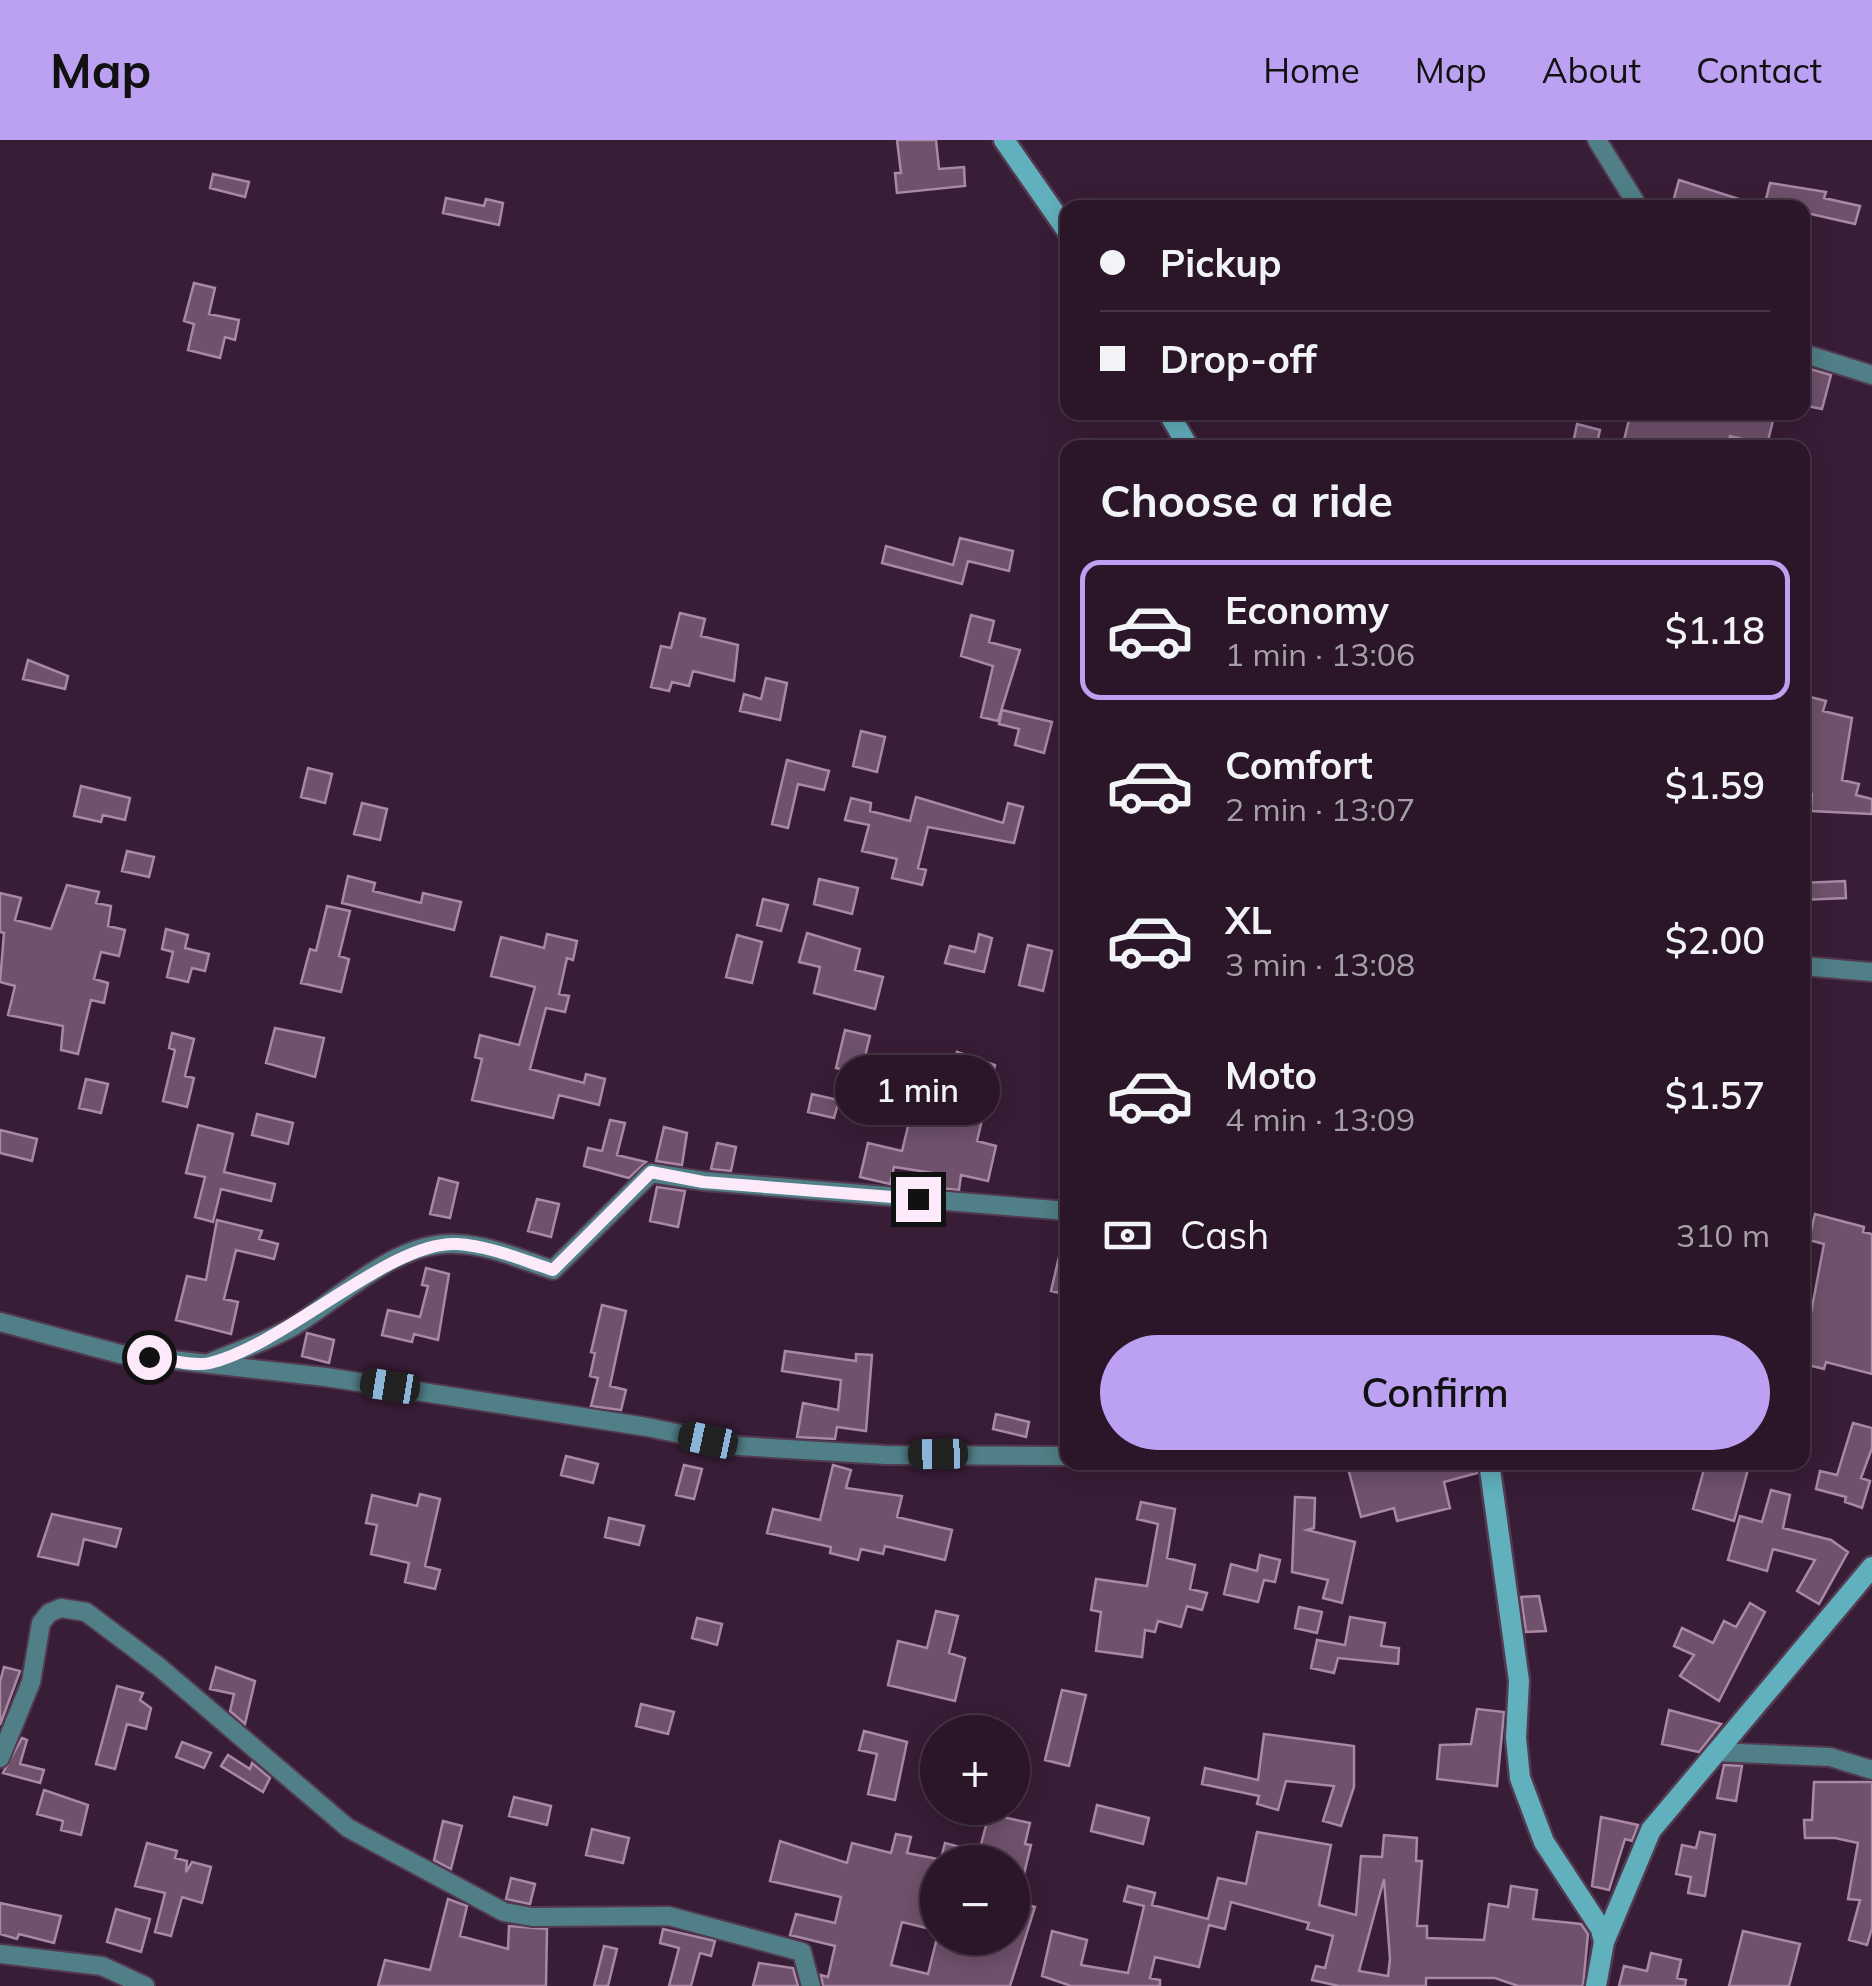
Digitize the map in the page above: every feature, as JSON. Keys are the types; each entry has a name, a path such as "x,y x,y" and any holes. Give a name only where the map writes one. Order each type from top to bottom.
{"main road":[{"path":"1004,140 1060,220"},
{"path":"1490,1470 1519,1681 1516,1738 1520,1778 1544,1842 1600,1928 1604,1942"},
{"path":"1596,1986 1604,1942 1651,1830 1872,1567"}],"street":[{"path":"1597,140 1635,200"},
{"path":"1810,356 1872,375"},
{"path":"1810,967 1872,972"},
{"path":"207,1364 290,1329 397,1259 432,1246 455,1243 493,1250 553,1270 651,1172 703,1182 1060,1210"},
{"path":"0,1322 120,1354 468,1398 739,1446 886,1455 1060,1456"},
{"path":"0,1758 31,1682 42,1624 48,1613 61,1608 86,1612 158,1666 348,1828 402,1860 517,1915 669,1916 802,1952 811,1986"},
{"path":"1715,1752 1830,1757 1872,1770"},
{"path":"0,1954 102,1966 145,1986"}],"building":[{"path":"897,140 936,140 939,169 964,167 965,186 897,193 895,173 901,173"},
{"path":"213,174 249,182 245,197 210,188"},
{"path":"1679,180 1742,200 1682,200 1674,198"},
{"path":"1770,183 1826,192 1824,198 1860,206 1855,224 1810,214 1810,200 1766,200"},
{"path":"446,198 484,206 486,199 503,203 499,225 443,213"},
{"path":"194,283 215,288 209,314 239,320 235,340 225,337 220,358 188,350 194,324 184,321"},
{"path":"1810,369 1831,375 1822,409 1810,407"},
{"path":"1629,420 1773,420 1768,440 1730,436 1729,440 1624,440"},
{"path":"1577,424 1600,430 1598,440 1574,440"},
{"path":"960,538 1013,551 1009,571 968,561 962,584 882,563 886,546 953,565"},
{"path":"680,613 705,619 701,636 738,645 734,681 693,671 689,686 672,682 669,691 651,687 661,646 671,648"},
{"path":"971,615 994,621 989,642 1020,650 998,721 981,717 993,666 961,656"},
{"path":"28,660 68,676 65,689 23,679"},
{"path":"766,678 787,683 780,720 740,711 744,694 761,699"},
{"path":"1810,697 1826,701 1823,711 1852,718 1842,780 1859,784 1856,795 1872,799 1872,814 1811,811"},
{"path":"1002,710 1052,722 1044,753 1015,745 1019,729 999,724"},
{"path":"861,731 885,737 877,772 853,766"},
{"path":"787,760 829,771 824,790 798,784 788,828 772,824"},
{"path":"308,768 332,774 325,803 301,797"},
{"path":"81,786 130,798 125,820 103,815 101,822 74,816"},
{"path":"916,797 1003,823 1008,803 1023,807 1014,843 928,827 918,868 926,870 922,885 892,878 897,859 862,851 869,825 845,820 851,798 871,803 870,811 910,821"},
{"path":"362,803 387,809 380,840 354,834"},
{"path":"127,851 154,857 149,877 122,871"},
{"path":"348,876 375,883 373,891 421,903 423,893 461,902 454,930 342,903"},
{"path":"819,879 858,888 852,914 814,904"},
{"path":"1845,881 1846,898 1810,900 1810,883"},
{"path":"67,885 99,892 96,903 111,906 108,926 125,930 119,956 101,952 94,979 108,983 104,1003 91,1000 78,1054 61,1050 63,1026 8,1015 15,986 0,982 4,933 0,932 0,893 21,898 15,920 51,929"},
{"path":"763,899 788,905 781,931 757,925"},
{"path":"327,906 350,911 339,956 349,959 341,992 301,983 310,949 316,951"},
{"path":"166,929 188,935 185,948 209,954 205,971 192,968 188,982 167,977 173,952 162,949"},
{"path":"807,933 860,949 855,970 883,977 875,1009 814,993 820,967 799,962"},
{"path":"547,934 577,941 573,960 567,958 559,994 569,996 565,1012 546,1008 530,1069 584,1083 586,1074 605,1079 599,1105 559,1095 553,1118 472,1100 482,1059 475,1057 480,1035 519,1045 535,987 491,976 501,937 544,948"},
{"path":"979,934 992,938 984,972 945,963 950,946 975,952"},
{"path":"737,935 762,942 752,983 726,977"},
{"path":"1028,945 1052,951 1043,991 1019,985"},
{"path":"275,1028 324,1038 315,1077 266,1063"},
{"path":"845,1030 870,1036 862,1069 905,1079 908,1067 922,1071 916,1098 944,1105 957,1052 995,1065 977,1141 996,1146 988,1181 961,1175 959,1190 938,1188 940,1174 894,1167 890,1184 860,1177 868,1143 902,1151 910,1118 839,1100 834,1118 808,1112 812,1094 838,1100 845,1070 836,1068"},
{"path":"172,1033 194,1039 185,1076 194,1078 187,1107 163,1101 175,1050 169,1048"},
{"path":"86,1079 108,1084 101,1113 79,1108"},
{"path":"257,1114 293,1123 288,1144 252,1135"},
{"path":"610,1120 625,1123 617,1155 646,1162 629,1178 584,1166 588,1148 602,1151"},
{"path":"198,1125 233,1134 224,1172 275,1184 271,1201 221,1189 213,1222 195,1217 205,1177 186,1173"},
{"path":"664,1127 687,1133 682,1165 656,1161"},
{"path":"0,1130 37,1139 32,1161 0,1153"},
{"path":"717,1143 736,1147 731,1171 711,1169"},
{"path":"439,1178 458,1183 450,1218 430,1214"},
{"path":"657,1187 685,1191 678,1227 650,1221"},
{"path":"537,1199 559,1204 551,1237 528,1231"},
{"path":"1815,1214 1864,1227 1863,1232 1872,1234 1872,1374 1826,1362 1824,1369 1810,1366 1810,1318 1824,1244 1810,1240"},
{"path":"217,1220 262,1231 259,1239 278,1244 274,1259 236,1250 224,1299 238,1302 231,1334 176,1320 187,1276 206,1280"},
{"path":"1060,1253 1060,1293 1051,1291"},
{"path":"426,1268 449,1274 438,1340 414,1334 412,1342 382,1335 388,1310 420,1317 428,1286 422,1285"},
{"path":"602,1305 626,1311 610,1386 626,1390 621,1410 591,1406 598,1378 590,1376 595,1353 591,1352"},
{"path":"307,1333 334,1340 329,1363 302,1356"},
{"path":"785,1351 856,1361 856,1354 872,1355 866,1431 837,1427 835,1439 797,1437 803,1403 838,1410 841,1380 782,1371"},
{"path":"996,1414 1029,1422 1026,1437 993,1429"},
{"path":"1853,1423 1872,1428 1872,1448 1861,1478 1870,1481 1862,1508 1845,1502 1846,1497 1816,1489 1820,1471 1837,1475"},
{"path":"566,1456 598,1464 593,1483 561,1475"},
{"path":"684,1465 702,1469 694,1499 676,1495"},
{"path":"833,1465 851,1470 846,1488 902,1496 897,1517 952,1530 945,1560 885,1546 883,1554 861,1549 858,1560 830,1553 831,1547 767,1533 773,1509 820,1520"},
{"path":"1349,1470 1476,1470 1477,1473 1444,1482 1450,1508 1397,1521 1394,1508 1361,1517"},
{"path":"1704,1470 1748,1470 1734,1521 1693,1509"},
{"path":"1771,1490 1790,1495 1783,1528 1831,1540 1848,1552 1819,1604 1797,1591 1815,1560 1773,1549 1767,1571 1728,1560 1740,1516 1762,1522"},
{"path":"420,1494 440,1499 425,1566 440,1570 435,1589 405,1582 409,1563 371,1554 377,1525 366,1523 372,1495 417,1506"},
{"path":"1295,1497 1315,1498 1314,1528 1307,1530 1355,1542 1342,1603 1323,1598 1328,1580 1292,1572"},
{"path":"1141,1502 1175,1509 1167,1558 1195,1565 1190,1589 1207,1593 1202,1610 1187,1606 1181,1627 1158,1621 1155,1632 1145,1630 1142,1657 1096,1651 1101,1612 1091,1610 1096,1579 1147,1586 1158,1524 1137,1519"},
{"path":"52,1514 121,1529 116,1547 84,1539 78,1565 38,1556"},
{"path":"609,1518 644,1526 639,1545 605,1537"},
{"path":"1260,1555 1280,1560 1275,1582 1264,1580 1258,1602 1224,1594 1231,1564 1257,1571"},
{"path":"1539,1596 1546,1631 1526,1632 1521,1597"},
{"path":"1750,1603 1765,1612 1719,1701 1680,1676 1694,1655 1674,1646 1682,1628 1713,1643 1724,1621 1736,1627"},
{"path":"1299,1607 1322,1612 1317,1633 1295,1628"},
{"path":"936,1611 958,1616 949,1653 965,1658 955,1701 888,1685 898,1641 927,1648"},
{"path":"1350,1617 1385,1623 1381,1646 1399,1648 1398,1664 1338,1658 1334,1673 1311,1668 1317,1640 1345,1645"},
{"path":"697,1618 722,1624 717,1645 692,1638"},
{"path":"4,1667 20,1671 0,1725 0,1682"},
{"path":"216,1667 255,1681 245,1724 230,1711 234,1694 210,1689"},
{"path":"117,1686 143,1693 140,1700 151,1708 146,1729 127,1724 115,1769 96,1764"},
{"path":"1062,1690 1086,1695 1069,1766 1045,1760"},
{"path":"641,1704 674,1712 668,1734 636,1726"},
{"path":"1477,1709 1504,1712 1497,1786 1437,1779 1440,1745 1471,1744"},
{"path":"1669,1710 1721,1724 1699,1752 1662,1744"},
{"path":"864,1731 907,1742 895,1800 868,1794 877,1754 859,1750"},
{"path":"1264,1734 1354,1746 1354,1787 1341,1826 1323,1821 1334,1786 1286,1781 1278,1810 1257,1804 1259,1796 1202,1784 1205,1768 1258,1780"},
{"path":"22,1738 27,1740 20,1764 44,1770 40,1783 3,1773"},
{"path":"182,1742 211,1753 204,1768 176,1757"},
{"path":"228,1755 250,1769 252,1763 270,1778 263,1792 221,1766"},
{"path":"1724,1765 1742,1766 1736,1801 1717,1798"},
{"path":"1814,1782 1872,1782 1872,1928 1867,1945 1849,1940 1860,1900 1848,1899 1858,1843 1805,1838 1804,1820 1812,1820"},
{"path":"44,1790 88,1805 81,1835 61,1830 63,1821 37,1814"},
{"path":"514,1797 551,1806 547,1825 509,1816"},
{"path":"1097,1805 1149,1818 1143,1844 1091,1831"},
{"path":"1601,1817 1638,1825 1632,1841 1625,1839 1609,1890 1592,1886"},
{"path":"443,1821 462,1826 451,1869 434,1860"},
{"path":"986,1825 1030,1825 1025,1844 1031,1845 1030,1849 1030,1845 981,1845"},
{"path":"592,1829 629,1838 623,1863 586,1855"},
{"path":"1257,1832 1331,1845 1319,1905 1356,1915 1361,1856 1382,1857 1384,1835 1417,1838 1416,1861 1422,1861 1417,1926 1427,1926 1427,1938 1484,1940 1489,1904 1508,1907 1511,1886 1537,1890 1533,1919 1581,1924 1588,1934 1583,1986 1518,1986 1495,1978 1426,1978 1426,1986 1339,1986 1312,1980 1316,1966 1325,1968 1333,1936 1307,1929 1309,1923 1231,1902 1225,1929 1209,1925 1199,1967 1155,1957 1150,1978 1160,1980 1160,1986 1071,1986 1042,1976 1052,1931 1087,1940 1081,1965 1128,1973 1144,1906 1124,1901 1128,1886 1155,1893 1152,1905 1208,1919 1218,1878 1246,1884","holes":["1384,1879 1388,1976 1359,1971"]},
{"path":"1700,1832 1715,1835 1705,1896 1688,1893 1691,1877 1676,1874 1682,1845 1696,1848"},
{"path":"896,1834 911,1837 907,1853 920,1856 920,1926 902,1922 891,1965 928,1974 933,1955 1020,1955 1010,1986 823,1986 821,1975 828,1977 835,1946 790,1935 796,1914 835,1923 841,1897 770,1881 780,1841 847,1863 852,1843 891,1853"},
{"path":"147,1843 177,1851 175,1858 187,1861 186,1872 192,1862 211,1867 202,1903 182,1897 171,1936 155,1932 165,1893 135,1886"},
{"path":"511,1878 535,1884 530,1904 506,1899"},
{"path":"448,1899 467,1906 460,1936 508,1949 509,1926 547,1929 546,1986 378,1986 385,1960 430,1970"},
{"path":"0,1903 61,1916 54,1943 19,1934 17,1939 0,1934"},
{"path":"116,1909 150,1919 141,1952 107,1942"},
{"path":"663,1929 715,1941 711,1956 700,1953 691,1986 669,1986 679,1948 660,1943"},
{"path":"1743,1931 1800,1944 1789,1986 1729,1986"},
{"path":"604,1946 617,1949 608,1986 594,1986"},
{"path":"1651,1953 1681,1960 1677,1978 1686,1980 1685,1986 1619,1986 1624,1966 1647,1971"},
{"path":"759,1963 793,1968 798,1986 753,1986"}],"route":[{"path":"149,1357 207,1364 290,1329 397,1259 432,1246 455,1243 493,1250 553,1270 642,1186 651,1172 703,1182 918,1199"}]}
